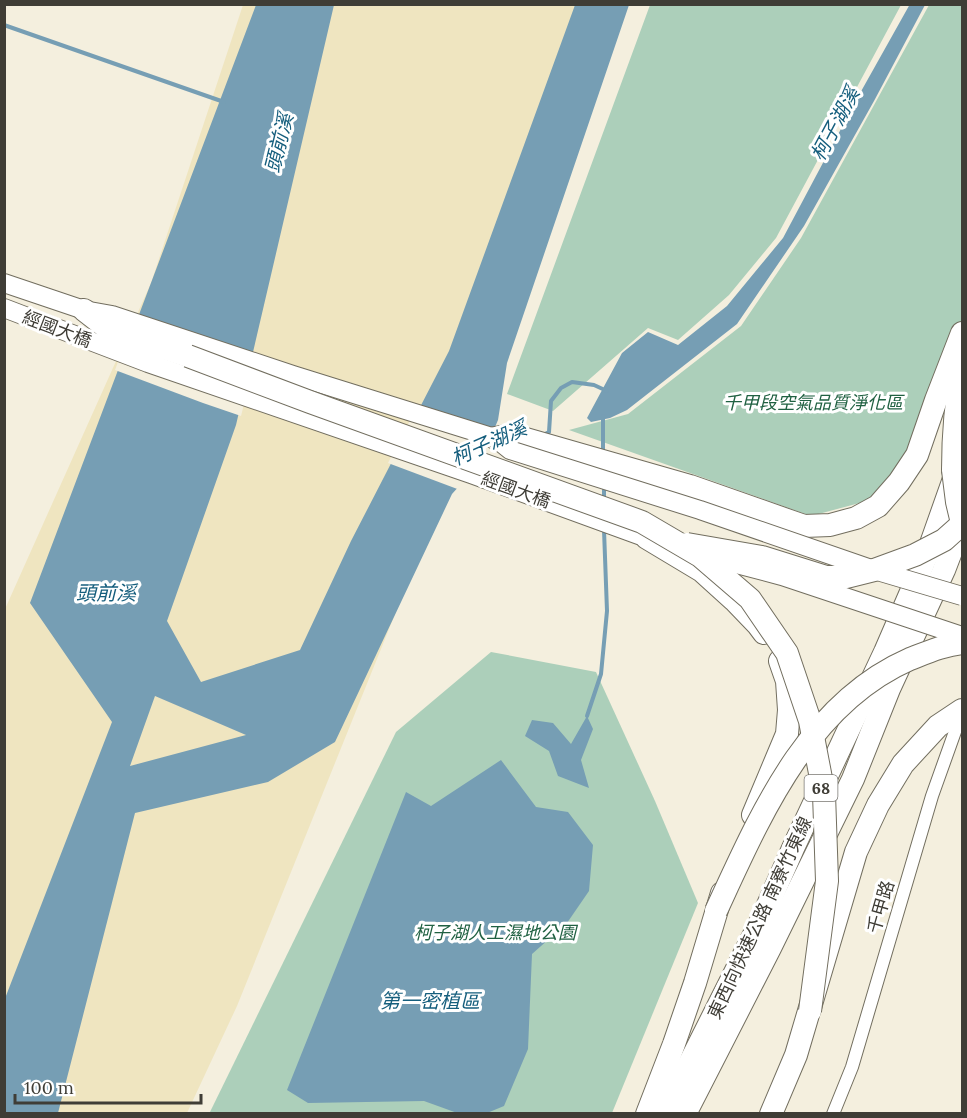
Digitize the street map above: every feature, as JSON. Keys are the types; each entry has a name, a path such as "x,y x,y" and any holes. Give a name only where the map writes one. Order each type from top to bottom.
{"highway":[{"path":"84,310 111,331 188,356 642,522 700,556 750,599 787,652 810,721 824,794 827,881 810,1011"},
{"path":"495,438 512,435 690,486 804,526 830,525 856,518 878,506 899,482 917,455 963,333"},
{"path":"647,538 762,557 826,577 846,577 874,570 915,555 944,540 963,523 957,502 953,437 956,401 963,370"},
{"name":"東西向快速公路 南寮竹東線","path":"664,1113 760,923 885,652 927,555 963,456"},
{"name":"東西向快速公路 南寮竹東線","path":"685,1113 853,779 889,688 944,570 963,523"},
{"path":"647,538 702,571 758,625 778,655 787,681 789,710 787,734 741,843 716,911 674,1044 647,1113"},
{"path":"716,911 754,829 788,771 826,719 861,688 895,666 946,644 963,643"},
{"path":"771,1113 796,1055 856,852 878,805 903,764 938,726 963,710"}],"main road":[{"name":"經國大橋","path":"4,283 84,310 112,315 495,438 510,450 700,510 874,570 963,596"},
{"name":"經國大橋","path":"4,308 148,363 471,474 647,538 782,576 963,636"}],"street":[{"name":"千甲路","path":"832,1113 852,1067 932,796 963,710"}],"green space":[{"path":"650,5 901,5 776,238 729,295 678,340 648,328 553,411 507,394"},
{"name":"千甲段空氣品質淨化區","path":"929,5 962,5 962,330 917,445 867,501 811,516 569,430 628,414 741,326 801,238"},
{"name":"柯子湖人工濕地公園","path":"491,652 596,672 655,801 698,903 612,1113 209,1114 396,732"}],"sand":[{"path":"243,5 623,5 479,406 237,1006 187,1113 5,1114 5,609 151,283"}],"water":[{"path":"910,4 925,5 804,226 737,324 627,410 610,418 591,422 587,418 622,353 648,332 678,345 727,306 783,238"},
{"name":"頭前溪","path":"256,5 334,5 236,425 167,621 201,682 300,650 351,541 449,351 575,5 629,5 507,363 498,420 480,463 452,494 335,742 268,782 135,813 58,1113 5,1113 4,1001 112,722 30,603","holes":["155,696 246,735 130,766"]},
{"path":"587,716 593,729 581,760 589,788 558,776 549,751 525,736 532,720 553,723 571,744"},
{"name":"第一密植區","path":"501,760 536,807 568,812 593,845 589,891 567,923 532,954 528,1049 504,1106 487,1113 460,1114 424,1101 308,1103 287,1090 406,792 431,806"}],"pier":[{"path":"135,316 256,355 241,416 115,370"},
{"path":"417,407 495,433 482,465 460,490 388,463"}],"waterway":[{"path":"4,25 224,102"},
{"name":"柯子湖溪","path":"543,435 549,432 551,401 561,388 572,382 594,385 607,391"},
{"path":"603,416 603,453"},
{"path":"604,485 604,501"},
{"path":"587,716 601,674 607,611 604,530"}]}
